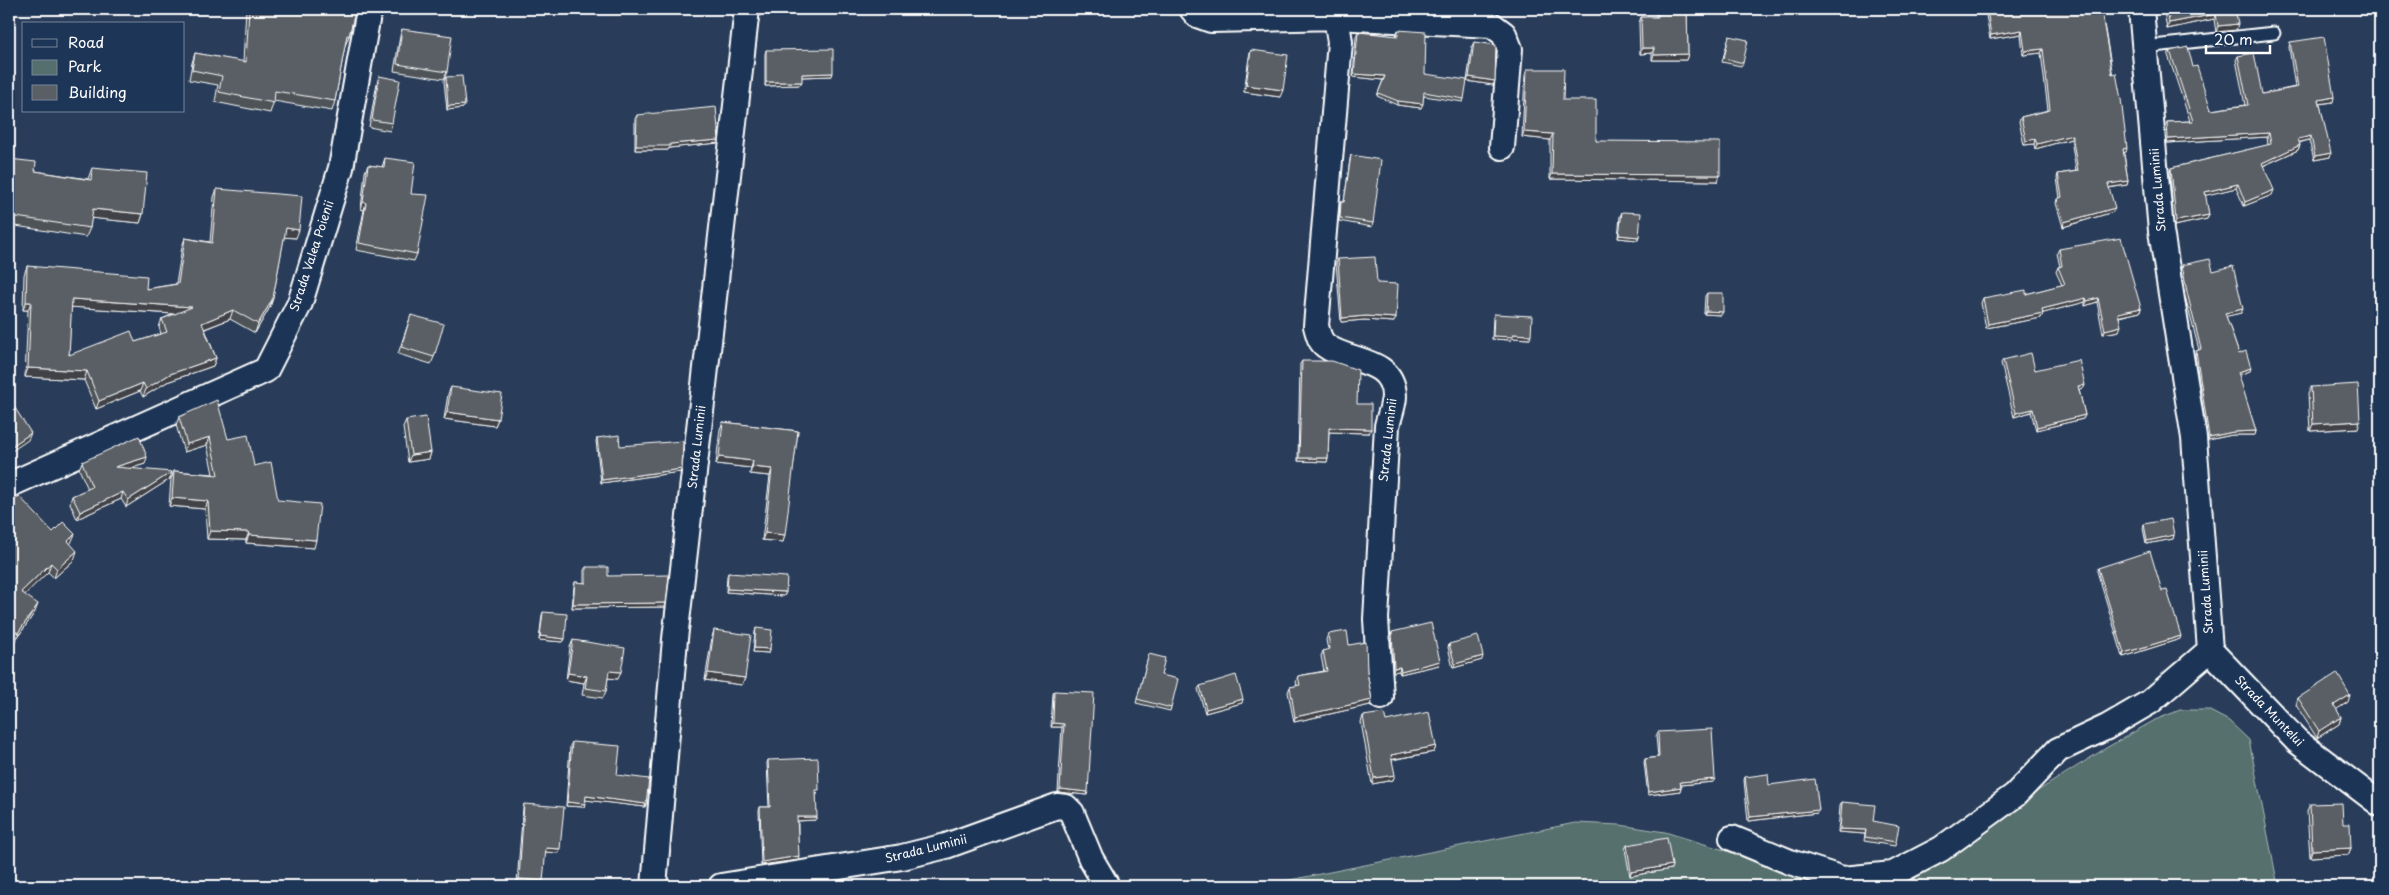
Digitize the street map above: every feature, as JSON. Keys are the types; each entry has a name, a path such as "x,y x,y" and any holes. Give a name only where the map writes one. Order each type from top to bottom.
{"street":[{"name":"Strada Valea Poienii","path":"9,485 266,370 300,303 341,168 369,9"},
{"name":"Strada Luminii","path":"654,886 675,639 748,9"},
{"path":"1192,9 1197,15 1211,20 1336,17 1492,25 1504,34 1510,49 1502,146"},
{"name":"Strada Luminii","path":"1732,838 1790,862 1843,879 1893,874 1941,849 2015,795 2058,750 2107,727 2150,702 2210,650 2194,438 2161,231 2141,9"},
{"name":"Strada Luminii","path":"1336,17 1340,42 1316,326 1319,338 1326,347 1381,369 1390,381 1394,395 1387,426 1376,619 1381,697"},
{"name":"Strada Muntelui","path":"2210,650 2297,742 2380,804"},
{"name":"Strada Luminii","path":"721,886 902,857 937,848 1057,806 1066,807 1072,812 1091,860 1107,886"}],"lane":[{"path":"2144,47 2274,33"}],"green space":[{"path":"2180,710 2208,710 2229,721 2249,740 2278,886 1887,886 2106,748 2155,720"},
{"path":"1575,823 1620,825 1665,832 1842,886 1280,886 1280,882"}],"building":[{"path":"249,9 354,9 349,36 347,35 335,101 275,91 274,103 219,92 222,76 192,70 195,53 246,62"},
{"path":"1658,9 1687,9 1688,54 1654,55 1654,48 1642,48 1641,17 1658,17"},
{"path":"1987,9 2101,9 2112,74 2116,73 2121,99 2127,148 2123,149 2128,181 2108,184 2115,208 2064,222 2057,199 2062,197 2058,174 2078,171 2072,135 2037,144 2035,139 2026,141 2021,117 2050,110 2043,49 2025,51 2022,30 1991,35"},
{"path":"2167,9 2235,9 2238,24 2218,26 2216,14 2169,23"},
{"path":"402,29 452,36 447,72 397,64"},
{"path":"1398,30 1426,32 1425,74 1467,80 1464,99 1424,92 1423,104 1398,101 1378,93 1385,76 1354,74 1358,32 1398,36"},
{"path":"1729,36 1748,40 1743,63 1724,58"},
{"path":"2324,37 2334,97 2319,100 2331,153 2315,156 2311,136 2298,139 2300,145 2262,163 2274,190 2245,202 2238,184 2205,192 2209,215 2176,221 2171,168 2271,144 2269,133 2168,139 2167,122 2193,121 2170,51 2188,47 2193,67 2197,66 2211,110 2248,105 2238,56 2254,53 2262,94 2298,87 2290,42"},
{"path":"1474,42 1496,45 1495,81 1469,77"},
{"path":"833,49 833,73 802,74 802,82 766,82 766,50"},
{"path":"1251,50 1288,55 1283,90 1246,85"},
{"path":"1527,69 1564,69 1563,100 1596,100 1596,141 1720,142 1720,175 1552,174 1553,134 1524,132"},
{"path":"379,76 400,80 392,123 372,120"},
{"path":"462,76 465,105 448,106 446,77"},
{"path":"716,107 719,140 670,144 670,146 636,146 637,115"},
{"path":"1351,155 1381,160 1373,223 1340,218 1341,202 1344,202"},
{"path":"385,158 415,162 411,194 428,195 417,254 359,243 366,203 363,202 368,165 384,167"},
{"path":"9,159 36,162 35,171 91,180 92,168 147,173 143,214 93,209 90,228 9,216"},
{"path":"217,189 302,196 299,230 286,228 273,298 258,324 233,310 202,323 216,358 170,374 146,389 143,383 99,401 87,371 28,368 31,302 26,302 27,266 147,276 146,289 178,284 185,238 212,243","holes":["72,299 192,307 162,319 167,332 135,342 131,331 69,355"]},
{"path":"1622,212 1641,213 1639,237 1619,235"},
{"path":"2121,238 2141,308 2118,313 2121,326 2105,330 2098,298 2087,301 2086,298 2042,309 2043,313 1988,324 1983,298 2026,290 2026,294 2065,284 2058,267 2062,266 2059,249"},
{"path":"1375,257 1377,283 1398,284 1396,318 1366,316 1342,318 1338,259"},
{"path":"2210,259 2213,271 2233,266 2243,309 2225,313 2239,354 2246,351 2251,368 2238,372 2256,431 2233,432 2209,437 2196,351 2201,349 2182,265"},
{"path":"1707,293 1723,293 1723,312 1706,311"},
{"path":"1494,314 1532,316 1531,335 1513,334 1513,337 1493,336"},
{"path":"411,315 444,324 434,357 401,347"},
{"path":"2031,353 2035,370 2079,360 2085,385 2078,386 2085,415 2037,427 2033,409 2016,413 2003,360"},
{"path":"1302,361 1332,361 1358,370 1357,404 1371,404 1371,429 1329,428 1328,458 1299,458"},
{"path":"2358,384 2360,421 2313,424 2311,387"},
{"path":"451,387 502,394 498,419 447,412"},
{"path":"217,400 228,439 248,435 254,466 271,462 278,500 320,504 316,540 249,535 249,532 210,531 208,501 172,498 174,471 218,475 210,437 187,444 179,417"},
{"path":"13,405 31,433 9,448 9,408"},
{"path":"426,417 431,452 411,455 406,420"},
{"path":"723,422 798,431 785,535 765,533 772,469 752,467 753,461 719,457"},
{"path":"619,435 620,446 683,441 682,469 602,480 597,438"},
{"path":"139,436 147,457 115,467 172,472 128,500 123,492 80,512 72,496 92,487 82,462"},
{"path":"19,496 53,532 63,522 75,534 68,541 77,551 57,569 51,563 21,592 38,604 18,633 9,627 9,506"},
{"path":"2171,519 2174,535 2147,541 2144,524"},
{"path":"2150,551 2162,591 2167,590 2181,636 2124,653 2098,568"},
{"path":"586,567 608,567 608,576 669,575 666,603 573,604 575,582 586,583"},
{"path":"728,573 787,577 786,592 727,589"},
{"path":"543,612 567,614 565,639 540,636"},
{"path":"1431,623 1440,661 1401,671 1400,667 1394,668 1392,632"},
{"path":"756,628 772,630 770,649 754,648"},
{"path":"714,630 751,635 745,678 708,673"},
{"path":"1347,631 1349,645 1366,642 1367,672 1372,700 1295,717 1290,687 1300,685 1298,676 1327,671 1323,651 1330,649 1328,634"},
{"path":"1478,636 1483,656 1455,664 1449,644"},
{"path":"573,640 625,648 621,672 609,671 606,691 585,688 587,676 568,673"},
{"path":"1149,654 1165,658 1161,675 1178,679 1171,708 1137,699"},
{"path":"2337,673 2350,695 2334,705 2341,717 2319,731 2298,698"},
{"path":"1236,675 1243,699 1206,709 1200,686"},
{"path":"1054,691 1094,693 1088,792 1060,789 1064,724 1053,723"},
{"path":"1429,712 1436,746 1391,755 1395,775 1374,778 1363,716 1384,713 1386,721"},
{"path":"1712,729 1715,779 1680,782 1681,787 1649,792 1645,759 1659,757 1658,732"},
{"path":"572,742 620,746 617,775 649,779 646,804 586,796 585,804 567,802"},
{"path":"818,758 819,790 816,790 817,817 797,817 799,856 762,862 760,807 770,807 768,760"},
{"path":"1768,774 1769,785 1815,779 1819,810 1750,817 1745,777"},
{"path":"1842,802 1875,805 1873,821 1899,826 1896,842 1865,837 1866,830 1840,829"},
{"path":"2342,803 2343,824 2350,824 2351,848 2312,850 2310,804"},
{"path":"524,804 564,807 560,849 546,848 543,881 519,879"},
{"path":"1667,838 1672,865 1631,872 1627,845"}]}
